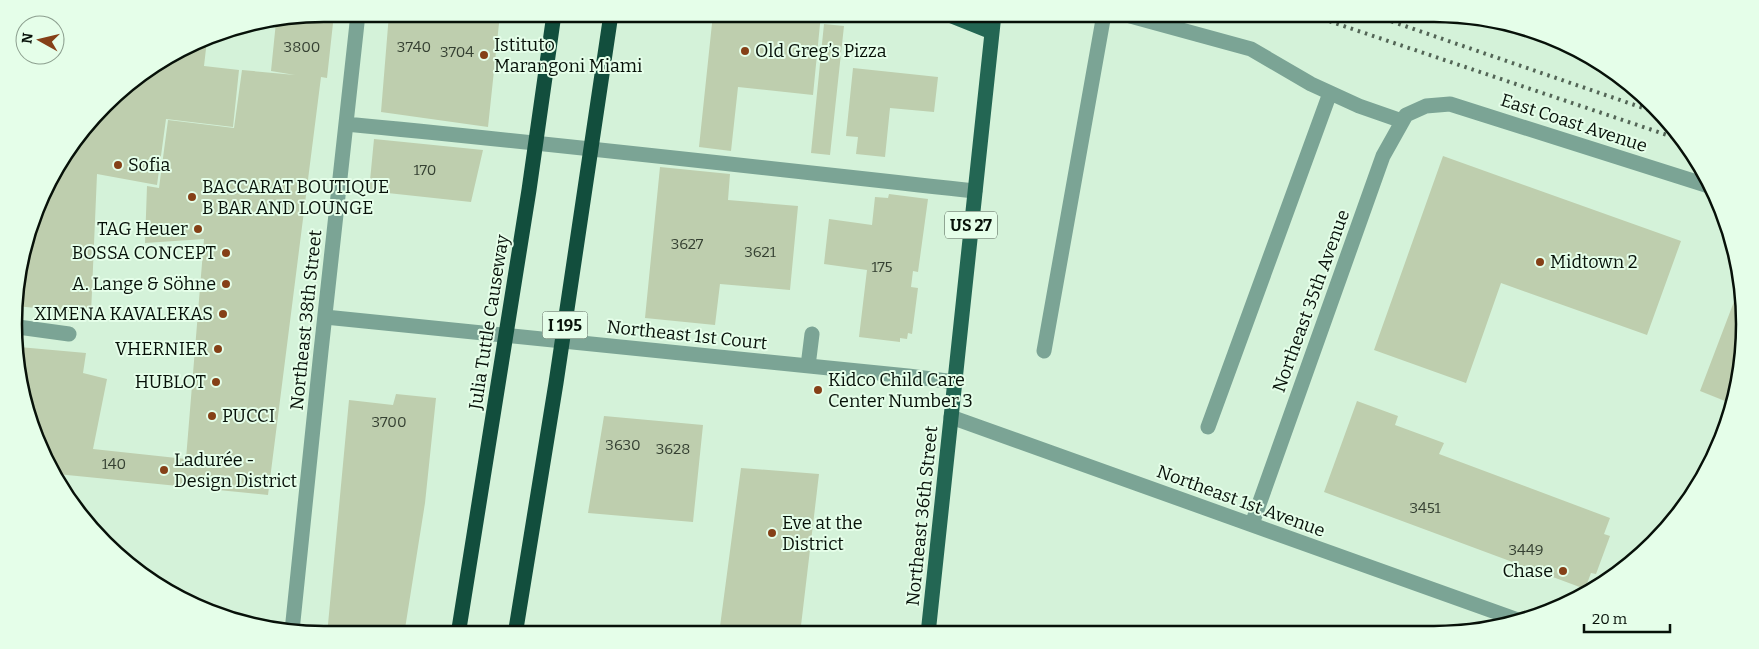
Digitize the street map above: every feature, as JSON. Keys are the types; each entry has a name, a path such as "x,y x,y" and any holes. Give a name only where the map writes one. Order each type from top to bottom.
{"highway":[{"name":"Julia Tuttle Causeway","path":"459,626 529,190 553,22"},
{"name":"I 195","path":"516,626 558,374 610,22"}],"main road":[{"path":"967,22 992,32"},
{"name":"Northeast 36th Street","path":"929,626 993,22"}],"street":[{"name":"Northeast 38th Street","path":"293,625 357,22"},
{"path":"1044,351 1103,22"},
{"path":"1152,22 1251,49 1311,84 1359,106 1402,121"},
{"path":"1208,428 1330,93"},
{"name":"East Coast Avenue","path":"1426,106 1450,104 1701,183"},
{"name":"Northeast 35th Avenue","path":"1252,524 1382,156 1406,115 1426,106"},
{"path":"346,124 636,153 975,191"},
{"name":"Northeast 1st Court","path":"325,317 955,382"},
{"path":"22,328 69,334"},
{"path":"808,366 812,334"},
{"name":"Northeast 1st Avenue","path":"951,417 1509,617"}],"building":[{"path":"333,22 327,78 321,77 268,495 62,475 45,440 33,403 28,383 23,347 86,353 83,373 107,379 93,449 186,459 204,239 145,243 147,186 159,188 168,120 234,128 242,70 295,75 271,71 276,26"},
{"path":"388,22 499,22 488,127 381,112"},
{"path":"712,22 820,22 813,95 738,87 731,151 699,147"},
{"path":"824,24 844,26 830,155 811,153"},
{"path":"206,46 204,66 239,70 233,127 166,119 157,185 97,174 91,314 23,307 28,266 45,209 63,173 97,125 125,97 157,73"},
{"path":"853,68 938,77 934,112 890,108 885,157 856,154 858,137 846,136"},
{"path":"374,139 483,150 471,202 369,191"},
{"name":"Midtown 2","path":"1443,156 1681,241 1647,335 1501,283 1466,383 1374,350"},
{"path":"660,167 730,174 728,200 798,206 790,290 720,284 715,325 645,318"},
{"path":"889,194 928,199 918,272 913,271 911,287 918,288 912,334 908,333 907,339 900,338 900,342 859,337 867,270 824,264 829,219 872,225 875,197 888,198"},
{"path":"1735,298 1736,344 1731,383 1726,402 1700,391"},
{"path":"396,394 436,398 425,503 405,626 328,626 349,400 393,405"},
{"path":"1357,401 1398,416 1395,425 1444,443 1439,454 1610,518 1604,534 1610,536 1596,574 1591,573 1586,585 1582,588 1324,492"},
{"path":"604,416 703,425 693,522 588,513"},
{"name":"Eve at the District","path":"741,468 819,474 801,626 720,626"}],"railway":[{"path":"1332,22 1670,136"},
{"path":"1393,22 1646,109"}],"place":[{"name":"Old Greg’s Pizza","path":"745,51"},
{"name":"Istituto Marangoni Miami","path":"484,55"},
{"name":"Sofia","path":"118,165"},
{"name":"BACCARAT BOUTIQUE B BAR AND LOUNGE","path":"192,197"},
{"name":"TAG Heuer","path":"198,229"},
{"name":"BOSSA CONCEPT","path":"226,253"},
{"name":"Midtown 2","path":"1540,262"},
{"name":"A. Lange & Söhne","path":"226,284"},
{"name":"XIMENA KAVALEKAS","path":"223,314"},
{"name":"VHERNIER","path":"218,349"},
{"name":"HUBLOT","path":"216,382"},
{"name":"Kidco Child Care Center Number 3","path":"818,390"},
{"name":"PUCCI","path":"212,416"},
{"name":"Ladurée - Design District","path":"164,470"},
{"name":"Eve at the District","path":"772,533"},
{"name":"Chase","path":"1563,571"}]}
